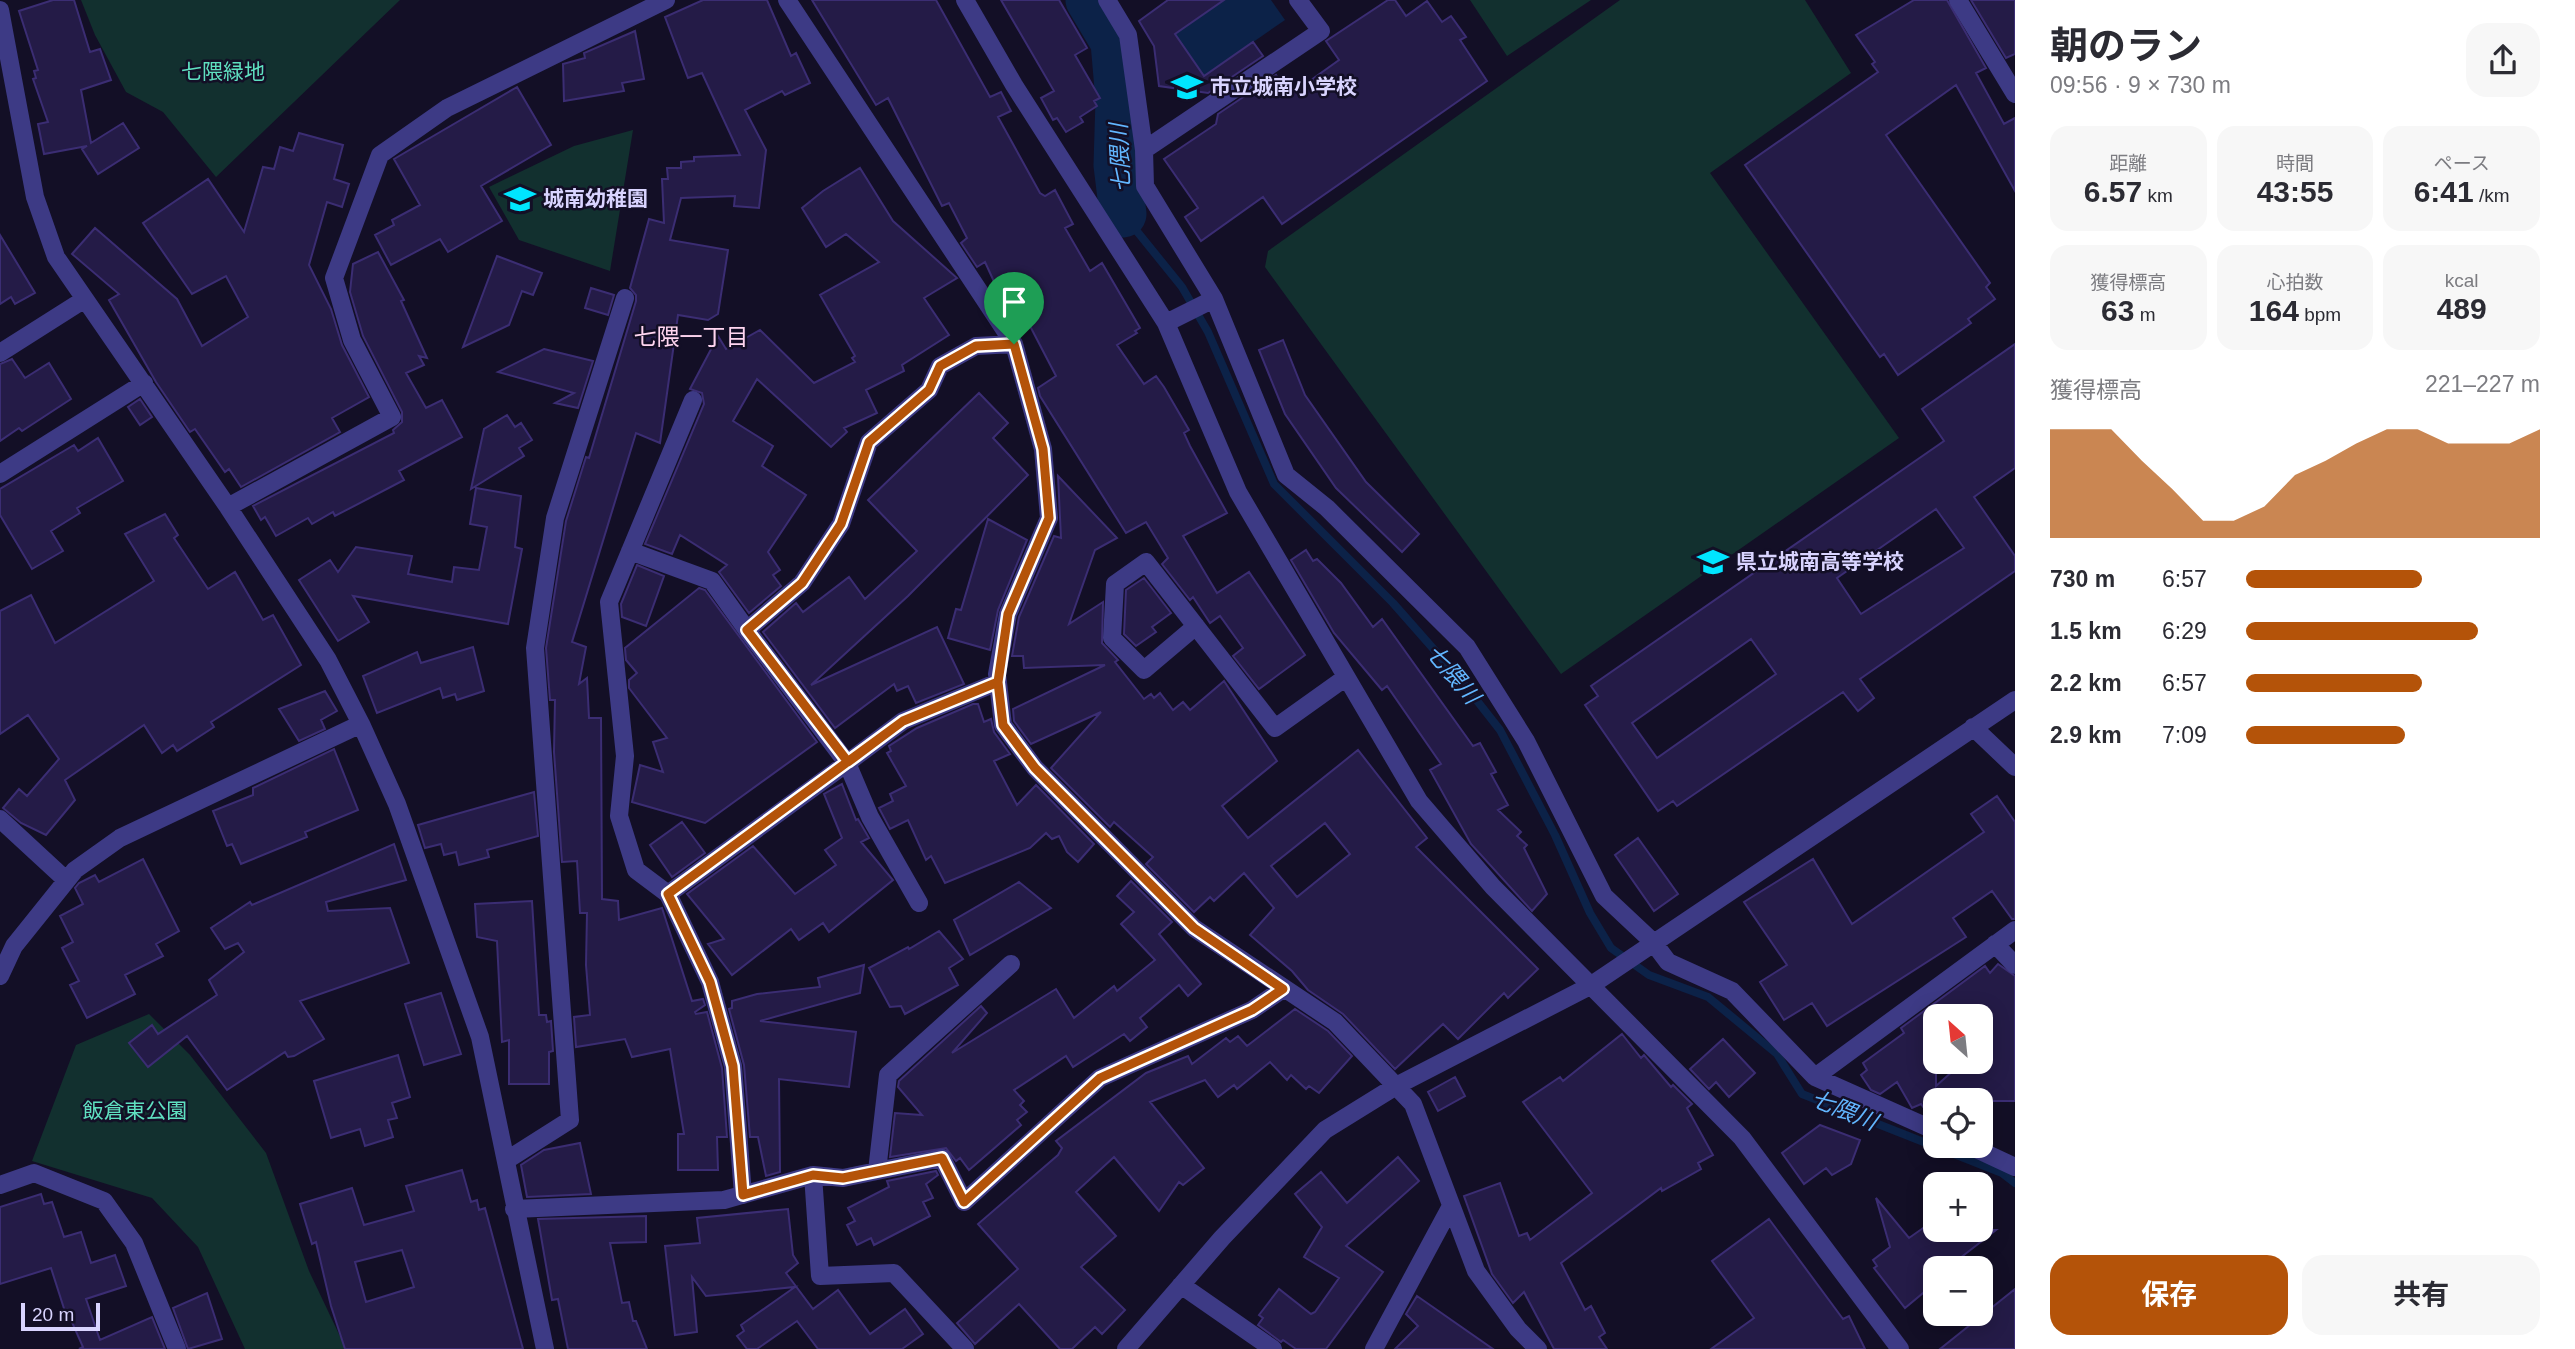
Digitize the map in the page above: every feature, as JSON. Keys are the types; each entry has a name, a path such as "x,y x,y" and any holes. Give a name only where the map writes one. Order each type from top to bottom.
{"street":[{"path":"228,507 392,417 352,340 334,278 380,155 447,108 666,0"},
{"path":"787,0 1014,344 1043,449 1049,518 1008,614 998,682 1003,725 1035,768 1194,928 1335,1022 1413,1104 1475,1271 1518,1329 1538,1349"},
{"path":"965,0 1014,85 1173,319 1238,492 1419,801 1493,887 1742,1138 1900,1349"},
{"path":"1107,0 1128,35 1144,150 1145,186 1208,302 1286,475 1326,508 1467,648 1527,741 1604,896 1646,946 1668,962 1732,991 1815,1077 1923,1125"},
{"path":"1144,150 1321,31 1298,0"},
{"path":"1958,0 2013,88"},
{"path":"0,10 35,197 56,257 228,507 328,660 361,724 397,804 480,1037 508,1160 514,1209 545,1349"},
{"path":"508,1160 570,1120 535,648 555,518 625,298"},
{"path":"0,352 85,299"},
{"path":"1173,319 1208,302"},
{"path":"747,630 802,583 841,524 869,442 929,390 940,366 976,346 1014,344"},
{"path":"0,474 144,383"},
{"path":"693,400 609,602 625,757 619,816 636,870 668,894 710,982 733,1066 743,1195"},
{"path":"631,551 712,581 848,762 870,817 919,903"},
{"path":"1196,626 1144,670 1112,638 1115,584 1146,562 1196,626 1275,728 1345,678"},
{"path":"668,894 903,721 998,682"},
{"path":"1126,1349 1181,1285 1325,1130 1396,1086 1590,986 2015,700"},
{"path":"0,976 14,946 66,880 75,870 120,838 361,724"},
{"path":"1973,727 2015,767"},
{"path":"0,819 66,880"},
{"path":"1815,1077 2015,930"},
{"path":"1995,944 2015,965"},
{"path":"877,1171 888,1075 1011,964"},
{"path":"514,1209 724,1200 813,1175 843,1178 942,1158 964,1202 1100,1078 1252,1010 1283,989"},
{"path":"1993,1157 2015,1167"},
{"path":"0,1185 34,1173 104,1201 134,1243 177,1349"},
{"path":"813,1175 820,1276 894,1273 965,1349"},
{"path":"1374,1349 1451,1206"},
{"path":"1181,1285 1273,1349"}],"green space":[{"name":"七隈緑地","path":"81,0 400,0 216,177 163,112 126,92 95,35"},
{"path":"1470,0 1591,0 1507,56"},
{"path":"1620,0 1805,0 1851,73 1710,173 1899,438 1561,674 1265,267 1268,251"},
{"path":"633,130 610,271 519,240 489,187 574,146"},
{"name":"飯倉東公園","path":"149,1014 190,1055 266,1153 309,1271 346,1349 245,1349 198,1247 152,1198 32,1161 76,1045"}],"water":[{"path":"1224,0 1271,0 1285,20 1204,76 1175,34"}],"building":[{"path":"53,0 74,0 90,52 100,49 111,80 81,90 91,143 123,123 139,148 98,174 82,149 87,146 44,154 38,124 48,122 33,79 36,78 34,71 38,70 19,11"},
{"path":"703,0 767,0 791,56 796,53 810,83 785,95 782,91 745,110 766,150 759,208 734,206 735,196 681,198 670,240 728,250 718,314 708,320 678,315 660,443 636,433 572,642 586,647 579,684 587,678 589,718 601,718 602,899 618,901 619,920 662,908 692,1001 703,999 705,1005 695,1012 707,1012 722,1068 727,1137 717,1137 718,1170 678,1170 678,1134 684,1134 670,1049 632,1057 625,1039 576,1047 574,1017 590,1015 586,965 587,913 580,913 577,861 562,862 554,752 555,700 550,700 546,648 566,521 586,457 589,458 636,301 636,295 630,288 649,219 664,223 662,179 668,179 667,168 681,168 681,162 694,161 694,157 740,155 702,73 688,78 665,17"},
{"path":"812,0 936,0 990,97 1001,92 1011,111 998,117 1040,193 1045,196 1055,190 1073,224 1065,228 1090,271 1102,263 1140,328 1135,331 1137,333 1117,345 1144,384 1156,376 1164,387 1189,430 1184,433 1190,446 1227,513 1183,536 1217,593 1249,572 1305,655 1259,689 1233,656 1243,648 1220,616 1210,623 1193,597 1190,600 1162,564 1168,558 1146,522 1126,533 1040,396 1038,388 1056,376 1030,326 1020,333 999,301 1002,299 985,262 977,267 961,243 967,238 949,203 942,206 888,98 876,105"},
{"path":"1001,0 1059,0 1087,48 1075,55 1100,98 1094,101 1097,106 1080,117 1083,122 1066,132 1057,118 1053,120 1041,98 1054,91"},
{"path":"1168,0 1224,0 1175,34 1204,76 1253,42 1263,56 1208,93 1159,86 1154,46 1139,21"},
{"path":"1388,0 1395,0 1406,16 1427,1 1442,22 1451,16 1466,37 1460,40 1487,81 1282,224 1263,197 1201,241 1185,217 1198,208 1164,159 1216,124 1218,114 1276,75 1290,95 1339,60 1326,41"},
{"path":"1914,0 1947,0 1986,68 1976,73 2004,124 2015,118 2015,191 1956,85 1886,135 1990,283 1986,287 1995,299 1968,319 1971,323 1898,375 1884,354 1880,357 1745,165 1878,72 1872,64 1875,62 1856,35"},
{"path":"1971,0 2015,0 2015,54 2006,58"},
{"path":"635,31 644,79 622,83 624,91 564,101 563,64 585,58 584,53"},
{"path":"517,87 551,145 481,186 502,221 448,252 440,239 391,265 375,235 394,225 392,220 420,205 394,159"},
{"path":"299,133 343,145 334,179 349,184 342,207 327,202 309,265 331,309 342,345 369,397 332,418 340,432 241,487 229,469 225,472 195,429 190,432 156,382 109,300 119,294 72,254 95,228 177,299 202,346 248,317 226,276 192,294 143,223 208,179 244,232 263,167 274,169 280,147 293,151"},
{"path":"860,168 893,221 957,278 924,298 949,335 902,365 904,371 866,390 877,413 844,428 847,432 831,447 757,379 733,421 773,446 762,466 806,495 768,552 780,570 773,575 781,586 749,613 719,572 727,565 680,535 672,554 645,544 704,404 702,393 690,389 718,336 726,349 760,330 814,383 855,362 852,358 855,356 820,295 879,262 846,234 826,247 802,208"},
{"path":"0,235 35,293 15,304 11,297 0,304"},
{"path":"378,252 404,300 401,301 427,358 419,356 424,365 406,373 426,408 442,400 462,437 399,471 404,480 335,516 333,512 312,524 308,518 276,536 265,517 261,520 253,506 394,433 393,430 402,422 402,412 363,336 350,292 353,264"},
{"path":"497,256 542,273 533,295 522,291 509,325 463,347"},
{"path":"591,288 614,295 608,315 585,308"},
{"path":"1283,340 1305,395 1366,482 1419,534 1402,552 1336,488 1285,414 1259,350"},
{"path":"2015,344 2015,468 1974,497 2015,556 2015,571 1860,679 1874,698 1858,711 1843,692 1677,806 1673,801 1658,811 1585,705 1598,696 1591,686 1944,441 1922,409","holes":["1936,509 1964,548 1861,614 1837,578","1751,639 1776,674 1657,758 1632,723"]},
{"path":"544,349 593,361 578,408 555,403 574,393 498,372"},
{"path":"12,359 25,378 49,363 71,399 22,431 19,428 0,441 0,364"},
{"path":"979,393 1008,423 993,438 1028,475 908,596 811,685 937,627 964,684 916,703 908,686 897,691 894,684 835,728 763,632 796,603 803,612 849,577 865,599 917,551 868,500"},
{"path":"140,399 152,417 140,425 128,407"},
{"path":"507,415 515,427 521,423 532,440 519,448 524,456 471,489 484,429"},
{"path":"98,438 123,481 77,508 80,513 51,531 63,551 32,569 0,515 0,489 74,445 78,451"},
{"path":"1058,476 1117,538 1095,550 1069,624 1103,602 1102,643 1118,660 1115,662 1144,699 1151,694 1154,698 1160,693 1173,710 1183,702 1190,710 1224,681 1277,761 1222,806 1248,838 1358,750 1427,838 1416,847 1538,969 1508,998 1504,993 1458,1039 1443,1024 1395,1069 1343,1014 1308,990 1292,971 1250,935 1274,908 1244,873 1214,901 1210,897 1194,912 1146,864 1153,857 1114,822 1110,827 1051,768 1101,712 1031,744 1014,721 1013,709 1105,665 1024,668 1023,656 1012,656 1019,617 1054,536 1061,538","holes":["1325,823 1350,854 1297,897 1271,866"]},
{"path":"476,488 521,496 515,547 522,549 508,624 353,596 369,622 338,641 299,580 330,560 338,572 356,547 412,556 408,574 452,582 454,567 479,570 487,527 470,524"},
{"path":"165,514 178,535 174,538 208,589 235,572 263,620 273,615 301,665 211,722 214,727 177,751 173,745 162,753 144,725 65,780 75,800 46,835 21,823 3,808 19,789 27,796 59,759 28,715 0,734 0,611 31,595 55,643 154,581 125,534"},
{"path":"988,519 1027,540 998,610 990,650 948,638 956,609 961,610"},
{"path":"1306,550 1313,561 1317,559 1341,583 1373,627 1382,619 1473,746 1480,743 1496,772 1491,774 1508,805 1498,810 1521,832 1517,836 1527,845 1524,848 1547,894 1532,911 1471,844 1430,770 1441,764 1387,686 1382,690 1334,633 1291,560"},
{"path":"637,565 664,576 646,626 622,617 621,604"},
{"path":"1144,578 1171,613 1152,627 1156,632 1136,646 1124,634 1126,590"},
{"path":"699,588 705,590 817,742 705,823 632,802 640,765 663,772 653,742 667,738 629,688 629,680 637,673 626,660 625,648"},
{"path":"473,647 484,691 457,700 455,694 443,698 440,688 377,713 363,676 417,652 421,663"},
{"path":"325,691 337,711 321,720 325,729 299,741 279,709"},
{"path":"978,704 984,722 991,719 994,732 1010,754 994,761 1017,805 1036,785 1094,844 1078,862 1067,852 1059,836 1052,839 1046,833 1030,848 945,883 931,856 926,860 908,820 890,829 879,808 893,801 890,794 906,786 887,753 891,751 889,746 917,728"},
{"path":"334,749 358,810 305,832 307,837 241,864 232,844 227,846 213,811 253,795 253,788"},
{"path":"842,784 856,820 858,819 869,838 861,842 893,880 829,932 823,923 799,940 791,929 732,975 708,944 724,939 687,894 753,846 795,894 836,865 825,850 842,838 824,794"},
{"path":"534,792 538,836 487,850 489,857 459,865 456,852 444,855 441,844 425,848 418,825"},
{"path":"1997,796 2015,822 2015,919 2012,919 1992,891 1953,918 1966,937 1827,1026 1812,1003 1784,1020 1760,982 1787,965 1744,902 1813,859 1852,924 1984,832 1971,814"},
{"path":"682,822 705,853 672,877 650,845"},
{"path":"1638,838 1678,894 1654,911 1615,855"},
{"path":"394,844 406,880 326,902 328,911 390,908 409,963 300,1001 324,1039 294,1056 288,1057 285,1052 227,1090 187,1036 148,1067 129,1043 152,1025 158,1034 217,995 209,980 244,952 238,943 225,949 211,928 250,902 252,905"},
{"path":"143,859 179,931 156,944 163,956 125,975 135,994 87,1018 70,985 79,981 62,948 73,942 60,916 83,904 75,888 79,883 95,875 99,882"},
{"path":"1131,881 1172,922 1159,934 1201,984 1188,996 1179,985 1140,1018 1147,1027 1130,1041 1124,1034 1073,1067 1066,1056 1014,1090 1024,1101 1020,1105 1027,1112 1017,1120 1021,1125 969,1170 960,1158 956,1161 946,1148 890,1157 895,1113 922,1115 898,1087 899,1081 981,1006 987,1013 952,1053 1056,989 1074,1018 1114,986 1117,991 1155,960 1121,924 1134,912 1117,896"},
{"path":"1019,882 1051,908 970,955 954,920"},
{"path":"532,901 539,1015 546,1015 547,1022 551,1021 553,1051 549,1052 549,1084 509,1084 509,1040 502,1042 497,941 477,937 475,904"},
{"path":"939,931 963,959 949,968 958,985 905,1014 901,1006 890,1007 869,968"},
{"path":"1998,964 2015,976 2015,1101 1993,1101 1993,1088 1923,1088 1923,1107 1921,1104 1912,1108 1897,1082 1880,1094 1871,1090 1861,1075 1867,1070 1863,1063 1904,1033 1901,1028 1923,1012 1923,1074 1936,1074 1936,1086 1950,1074 1993,1074 1993,1004 1934,1004 1985,966 1990,973"},
{"path":"864,965 860,993 760,1021 856,1032 849,1087 779,1079 780,1172 766,1176 758,1137 750,1137 744,1065 729,1009 732,1008 732,1001 757,994 820,987 818,978"},
{"path":"441,993 461,1054 424,1065 405,1004"},
{"path":"1295,1009 1328,1031 1352,1056 1319,1093 1309,1086 1306,1089 1291,1075 1287,1080 1270,1062 1237,1089 1234,1085 1218,1097 1205,1080 1150,1102 1204,1168 1183,1185 1179,1182 1159,1211 1114,1157 1076,1192 1116,1236 1081,1267 1125,1310 1102,1334 1095,1327 1072,1349 1060,1349 1019,1304 975,1344 957,1323 1018,1269 978,1224 1058,1155 1062,1148 1056,1141 1146,1073 1188,1056 1192,1064 1226,1038 1230,1042 1238,1036 1247,1046"},
{"path":"1622,1034 1641,1058 1644,1055 1671,1087 1673,1085 1692,1104 1687,1108 1713,1155 1698,1163 1701,1169 1662,1191 1661,1188 1561,1263 1585,1310 1591,1306 1605,1333 1599,1337 1607,1349 1554,1349 1524,1292 1513,1303 1492,1274 1464,1196 1500,1183 1519,1236 1527,1233 1530,1240 1592,1193 1523,1102 1560,1077 1563,1081"},
{"path":"1723,1039 1755,1073 1729,1097 1716,1082 1709,1089 1690,1069"},
{"path":"398,1055 410,1097 392,1103 397,1118 388,1120 393,1137 365,1146 360,1129 331,1138 314,1081"},
{"path":"1455,1077 1465,1096 1438,1111 1428,1092"},
{"path":"1820,1125 1860,1140 1851,1164 1832,1175 1826,1168 1804,1184 1782,1153"},
{"path":"580,1143 591,1194 527,1197 521,1165 544,1150"},
{"path":"1398,1157 1419,1181 1346,1246 1383,1272 1326,1349 1296,1349 1283,1340 1281,1342 1258,1325 1263,1318 1259,1315 1279,1289 1311,1314 1339,1278 1304,1257 1322,1227 1295,1194 1321,1172 1347,1203"},
{"path":"462,1170 471,1202 477,1200 479,1210 485,1208 523,1349 345,1349 331,1306 316,1242 312,1244 300,1204 352,1188 364,1225 414,1211 406,1186","holes":["402,1250 414,1287 366,1302 355,1262"]},
{"path":"936,1171 938,1175 926,1184 933,1198 923,1202 930,1216 874,1245 871,1238 857,1245 847,1225 855,1221 848,1208 889,1187 887,1181"},
{"path":"41,1194 44,1204 52,1202 64,1237 81,1232 91,1263 115,1255 126,1286 86,1299 100,1340 152,1317 165,1349 79,1349 83,1347 71,1320 68,1321 51,1268 0,1284 0,1207"},
{"path":"1876,1198 1909,1238 1923,1228 1923,1242 1981,1242 1963,1256 1923,1256 1923,1293 1905,1308 1874,1268 1877,1266 1873,1260 1890,1247"},
{"path":"788,1209 793,1255 798,1263 786,1273 813,1309 838,1290 870,1334 905,1309 923,1334 902,1349 818,1349 797,1321 757,1349 747,1349 737,1336 744,1331 741,1325 795,1287 706,1296 692,1277 697,1332 675,1335 665,1246 700,1243 697,1218"},
{"path":"646,1216 646,1242 610,1243 622,1303 629,1302 633,1321 636,1321 647,1349 568,1349 558,1299 552,1300 538,1219"},
{"path":"1769,1219 1843,1319 1849,1316 1865,1349 1711,1349 1754,1318 1712,1261"},
{"path":"2015,1289 2015,1349 1940,1349 1969,1326 1993,1326 1993,1307"},
{"path":"207,1293 222,1339 188,1349 173,1308"},
{"path":"1417,1296 1493,1349 1395,1349 1418,1326 1406,1314"}],"waterway":[{"name":"七隈川","path":"1089,0 1114,42 1119,100 1117,165 1123,214"},
{"name":"七隈川","path":"1123,214 1182,287 1208,332 1274,484 1393,603 1460,679 1500,730 1555,835 1590,913 1611,948 1649,975 1708,997 1777,1054 1802,1094 2002,1173 2015,1183"}],"place":[{"name":"市立城南小学校","path":"1187,87"},
{"name":"城南幼稚園","path":"520,199"},
{"name":"県立城南高等学校","path":"1713,562"}],"district":[{"name":"七隈一丁目","path":"691,337"}],"route":[{"path":"1014,344 976,346 940,366 929,390 869,442 841,524 802,583 747,630 848,762 903,721 998,682 1003,725 1035,768 1194,928 1283,989 1252,1010 1100,1078 964,1202 942,1158 843,1178 813,1175 743,1195 733,1066 710,982 668,894 848,762 903,721 998,682 1008,614 1049,518 1043,449 1014,344"}]}
